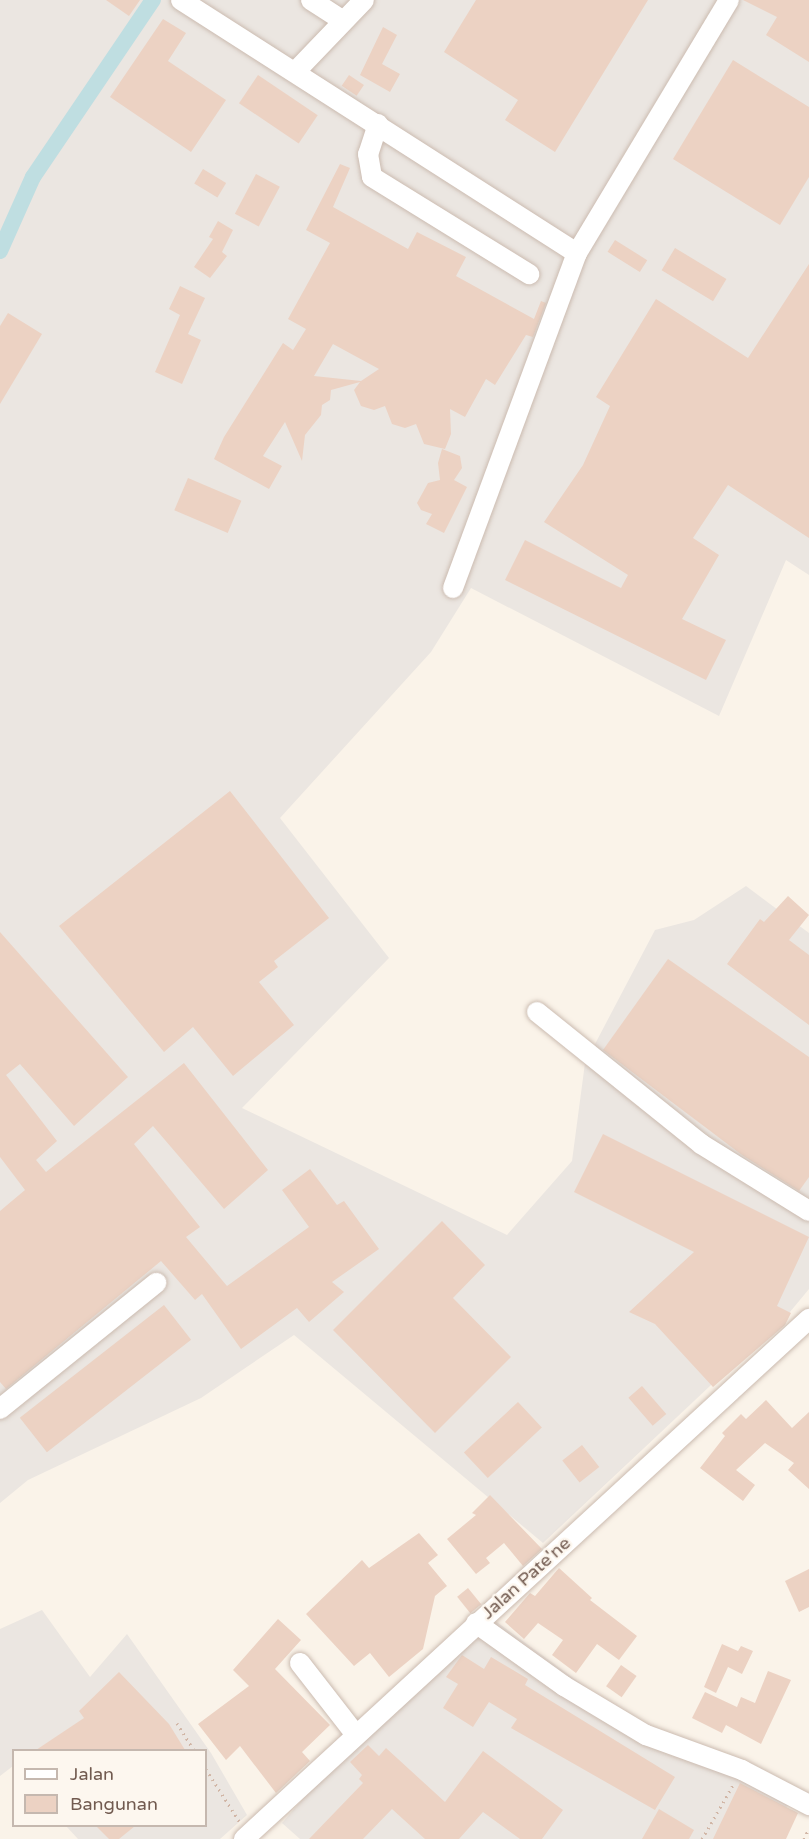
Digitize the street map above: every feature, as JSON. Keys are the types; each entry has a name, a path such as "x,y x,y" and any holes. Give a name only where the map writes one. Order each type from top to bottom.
{"street":[{"path":"181,0 296,71 578,253"},
{"path":"311,0 343,21"},
{"path":"296,71 364,0"},
{"path":"453,588 578,253 729,0"},
{"path":"378,124 368,154 372,177 529,274"},
{"path":"537,1012 701,1144 809,1211"},
{"path":"0,1409 156,1282"},
{"name":"Jalan Pate'ne","path":"246,1837 476,1623 805,1332"},
{"path":"476,1623 564,1686 638,1731 742,1770 809,1805"},
{"path":"300,1663 356,1735"}],"path":[{"path":"177,1723 193,1749"},
{"path":"207,1770 246,1837"},
{"path":"702,1839 742,1770"},
{"path":"804,1839 809,1828"}],"shaded area":[{"path":"0,0 809,0 809,575 786,560 719,716 471,588 431,652 280,818 389,958 242,1108 507,1235 572,1161 585,1063 655,930 694,920 746,886 809,933 809,1289 775,1330 710,1386 543,1543 294,1335 201,1398 28,1480 0,1503"},
{"path":"42,1610 90,1677 127,1634 211,1753 247,1815 220,1839 78,1839 67,1827 207,1827 207,1749 12,1749 12,1767 0,1776 0,1629"},
{"path":"494,1620 636,1724 791,1799 769,1839 300,1839 282,1823 335,1762"}],"building":[{"path":"106,0 140,0 129,16"},
{"path":"476,0 648,0 555,152 505,120 518,100 444,52"},
{"path":"743,0 809,0 809,62 766,35 777,17"},
{"path":"163,19 186,33 168,61 226,100 191,152 110,97"},
{"path":"383,27 397,35 382,64 400,74 390,92 360,75"},
{"path":"733,60 809,107 809,177 780,225 673,159"},
{"path":"258,75 318,115 299,143 239,103"},
{"path":"349,75 364,85 357,96 342,86"},
{"path":"340,164 350,168 333,207 408,249 417,232 466,257 456,276 534,319 541,301 546,303 533,337 526,335 495,385 486,379 465,417 450,409 451,434 445,449 424,444 416,424 405,428 392,424 385,406 374,410 361,406 354,390 360,382 331,390 330,400 322,405 321,415 305,435 302,461 285,422 263,456 282,466 269,489 214,459 224,437 283,343 293,350 306,329 288,319 330,243 306,230","holes":["333,344 379,369 361,381 314,376"]},
{"path":"203,169 226,183 217,197 194,184"},
{"path":"256,174 280,187 259,226 235,214"},
{"path":"218,221 233,230 222,252 227,256 210,278 194,267 213,239 209,237"},
{"path":"615,240 647,260 640,272 608,252"},
{"path":"675,248 726,279 713,301 662,270"},
{"path":"809,264 809,538 728,485 693,538 719,555 682,619 726,640 706,680 505,580 525,540 621,588 628,575 544,522 583,465 610,406 596,397 656,299 748,358"},
{"path":"180,286 205,298 188,334 201,340 182,384 155,372 180,315 169,309"},
{"path":"8,313 42,334 0,404 0,326"},
{"path":"442,449 460,456 462,468 454,480 467,487 444,533 426,524 432,514 421,510 417,503 428,483 440,480 438,463"},
{"path":"188,478 241,501 228,533 174,510"},
{"path":"230,791 329,918 274,961 278,967 259,982 294,1025 233,1076 193,1027 164,1052 59,926"},
{"path":"788,896 809,915 789,940 809,955 809,1025 727,964 760,919 764,922"},
{"path":"0,932 128,1077 74,1126 20,1064 6,1075 57,1141 36,1160 46,1172 184,1063 268,1170 224,1209 153,1126 134,1144 200,1227 186,1237 227,1286 309,1227 282,1190 310,1169 337,1205 344,1201 379,1249 332,1282 344,1292 309,1322 297,1308 241,1349 202,1294 195,1300 161,1261 6,1389 0,1382 0,1211 25,1190 0,1157"},
{"path":"668,959 809,1057 809,1177 799,1191 742,1155 603,1050"},
{"path":"603,1134 809,1237 777,1306 791,1313 785,1325 713,1387 655,1324 629,1312 694,1252 574,1192"},
{"path":"442,1221 485,1265 453,1298 511,1357 435,1433 333,1330"},
{"path":"164,1305 191,1340 47,1452 20,1418"},
{"path":"642,1386 666,1414 653,1426 628,1398"},
{"path":"766,1400 792,1428 809,1412 809,1489 788,1470 794,1463 765,1443 736,1470 755,1485 743,1501 700,1468 725,1436 722,1433 741,1414 746,1419"},
{"path":"518,1402 542,1428 488,1478 464,1452"},
{"path":"582,1445 599,1467 580,1482 562,1460"},
{"path":"490,1495 542,1549 523,1566 504,1543 486,1558 490,1563 476,1574 447,1539 476,1515 472,1513"},
{"path":"419,1533 438,1555 428,1563 447,1586 435,1596 423,1649 389,1677 370,1653 354,1666 306,1614 362,1560 369,1568"},
{"path":"559,1568 592,1598 590,1600 637,1636 619,1660 597,1644 576,1673 552,1655 563,1640 538,1623 524,1639 505,1622 530,1593 535,1596"},
{"path":"809,1569 809,1607 799,1612 785,1581"},
{"path":"468,1588 481,1604 470,1613 457,1597"},
{"path":"278,1619 301,1640 275,1669 330,1725 302,1752 310,1761 276,1793 240,1746 226,1760 198,1724 249,1686 233,1670"},
{"path":"722,1644 738,1651 741,1646 753,1651 742,1674 728,1667 716,1693 704,1687"},
{"path":"462,1655 484,1669 491,1657 528,1679 525,1685 675,1777 655,1810 511,1728 517,1719 489,1702 473,1727 443,1708 458,1684 446,1677"},
{"path":"621,1665 637,1676 622,1697 606,1686"},
{"path":"768,1671 791,1680 761,1744 726,1725 722,1733 692,1718 705,1692 737,1707 741,1697 755,1703"},
{"path":"119,1672 169,1724 184,1749 38,1749 84,1718 79,1711"},
{"path":"368,1745 379,1756 386,1748 445,1802 483,1751 563,1810 542,1839 520,1839 483,1812 459,1839 425,1839 392,1809 363,1839 309,1839 363,1783 359,1779 362,1775 350,1762"},
{"path":"740,1783 798,1813 786,1839 713,1839"},
{"path":"659,1809 694,1830 689,1839 642,1839"},
{"path":"97,1827 134,1827 119,1839 109,1839"}],"waterway":[{"path":"0,251 33,177 153,0"}]}
